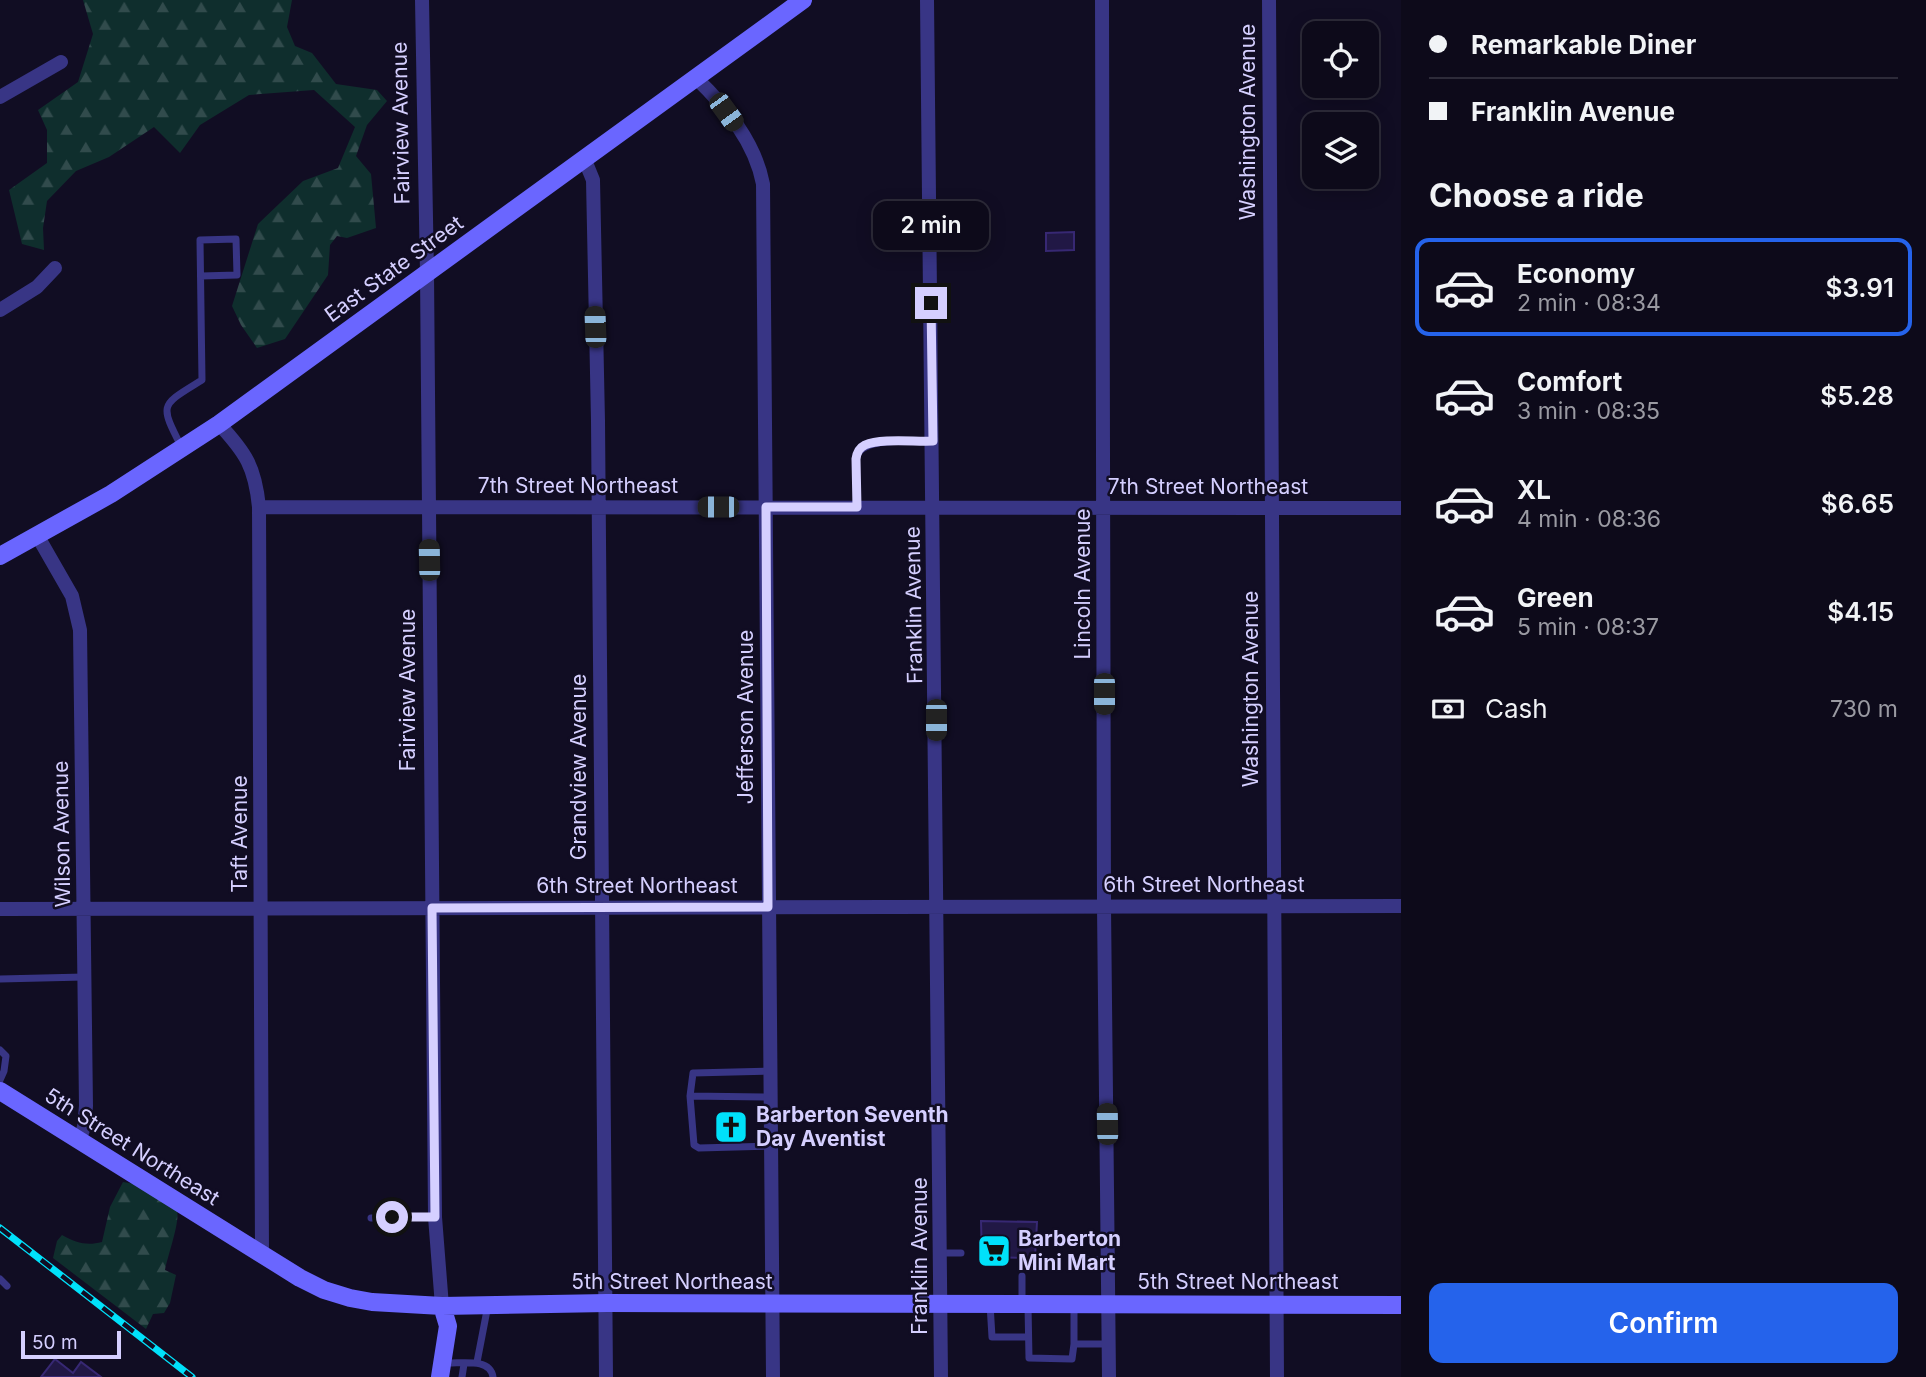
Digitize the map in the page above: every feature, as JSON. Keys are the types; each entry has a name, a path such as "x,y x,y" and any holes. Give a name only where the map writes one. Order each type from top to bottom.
{"main road":[{"name":"East State Street","path":"0,556 111,494 219,424 803,0"},
{"name":"5th Street Northeast","path":"0,1091 300,1278 324,1290 372,1302 442,1306 607,1303 1401,1305"},
{"name":"Fairview Avenue","path":"442,1306 448,1326 442,1370"}],"street":[{"name":"Fairview Avenue","path":"422,0 435,1217 442,1306"},
{"name":"Franklin Avenue","path":"927,0 942,1377"},
{"name":"Lincoln Avenue","path":"1102,0 1104,907 1109,1377"},
{"name":"Washington Avenue","path":"1269,0 1277,1377"},
{"path":"0,97 61,62"},
{"name":"Jefferson Avenue","path":"696,78 714,95 750,146 758,162 763,184 773,1377"},
{"name":"Grandview Avenue","path":"584,158 593,180 606,1377"},
{"path":"0,310 28,293 55,268"},
{"name":"Taft Avenue","path":"219,424 242,449 249,461 257,484 259,507 262,1255"},
{"name":"7th Street Northeast","path":"259,507 1401,508"},
{"name":"Wilson Avenue","path":"37,535 72,596 80,630 86,1106 84,1128 79,1141"},
{"name":"6th Street Northeast","path":"0,909 1401,906"}],"lane":[{"path":"182,448 165,408 170,400 202,380 200,240 236,239 237,275 201,276"},
{"path":"857,507 856,459 862,446 874,443 933,441"},
{"path":"0,979 85,977"},
{"path":"0,1051 6,1056 6,1065 0,1080"},
{"path":"770,1072 693,1073 690,1096 694,1145 699,1148 771,1146"},
{"path":"690,1096 771,1097"},
{"path":"371,1217 435,1217"},
{"path":"941,1254 961,1253"},
{"path":"1078,1260 1108,1260"},
{"path":"1022,1276 1029,1358 1072,1359 1074,1305"},
{"path":"0,1279 7,1286"},
{"path":"990,1304 992,1337 1028,1337"},
{"path":"477,1362 488,1305"},
{"path":"1074,1343 1109,1344"},
{"path":"442,1370 477,1362 488,1366 493,1377"},
{"path":"463,1377 464,1364"}],"green space":[{"path":"83,0 292,0 287,27 295,46 312,53 336,84 377,90 387,101 367,125 356,156 371,174 376,228 347,238 337,236 330,245 328,275 285,339 257,348 232,306 258,224 303,181 338,168 355,127 314,90 249,95 200,125 180,153 154,127 109,157 76,171 47,201 43,228 44,250 22,244 9,190 47,163 47,130 38,110 78,82 93,34"},
{"path":"123,1182 135,1184 177,1211 165,1270 176,1275 170,1303 164,1313 153,1314 146,1329 53,1258 57,1241 62,1235 82,1243 102,1242 110,1207"}],"building":[{"path":"1074,232 1074,250 1046,251 1046,233"},
{"path":"981,1221 1037,1222 1035,1258 982,1257"},
{"path":"55,1359 73,1373 81,1362 101,1377 41,1377"}],"railway":[{"path":"0,1228 192,1377"}],"place":[{"name":"Barberton Seventh Day Aventist","path":"731,1127"},
{"name":"Barberton Mini Mart","path":"994,1251"}],"route":[{"path":"392,1217 435,1217 432,908 768,907 766,507 857,507 856,459 862,446 874,443 933,441 931,303"}]}
